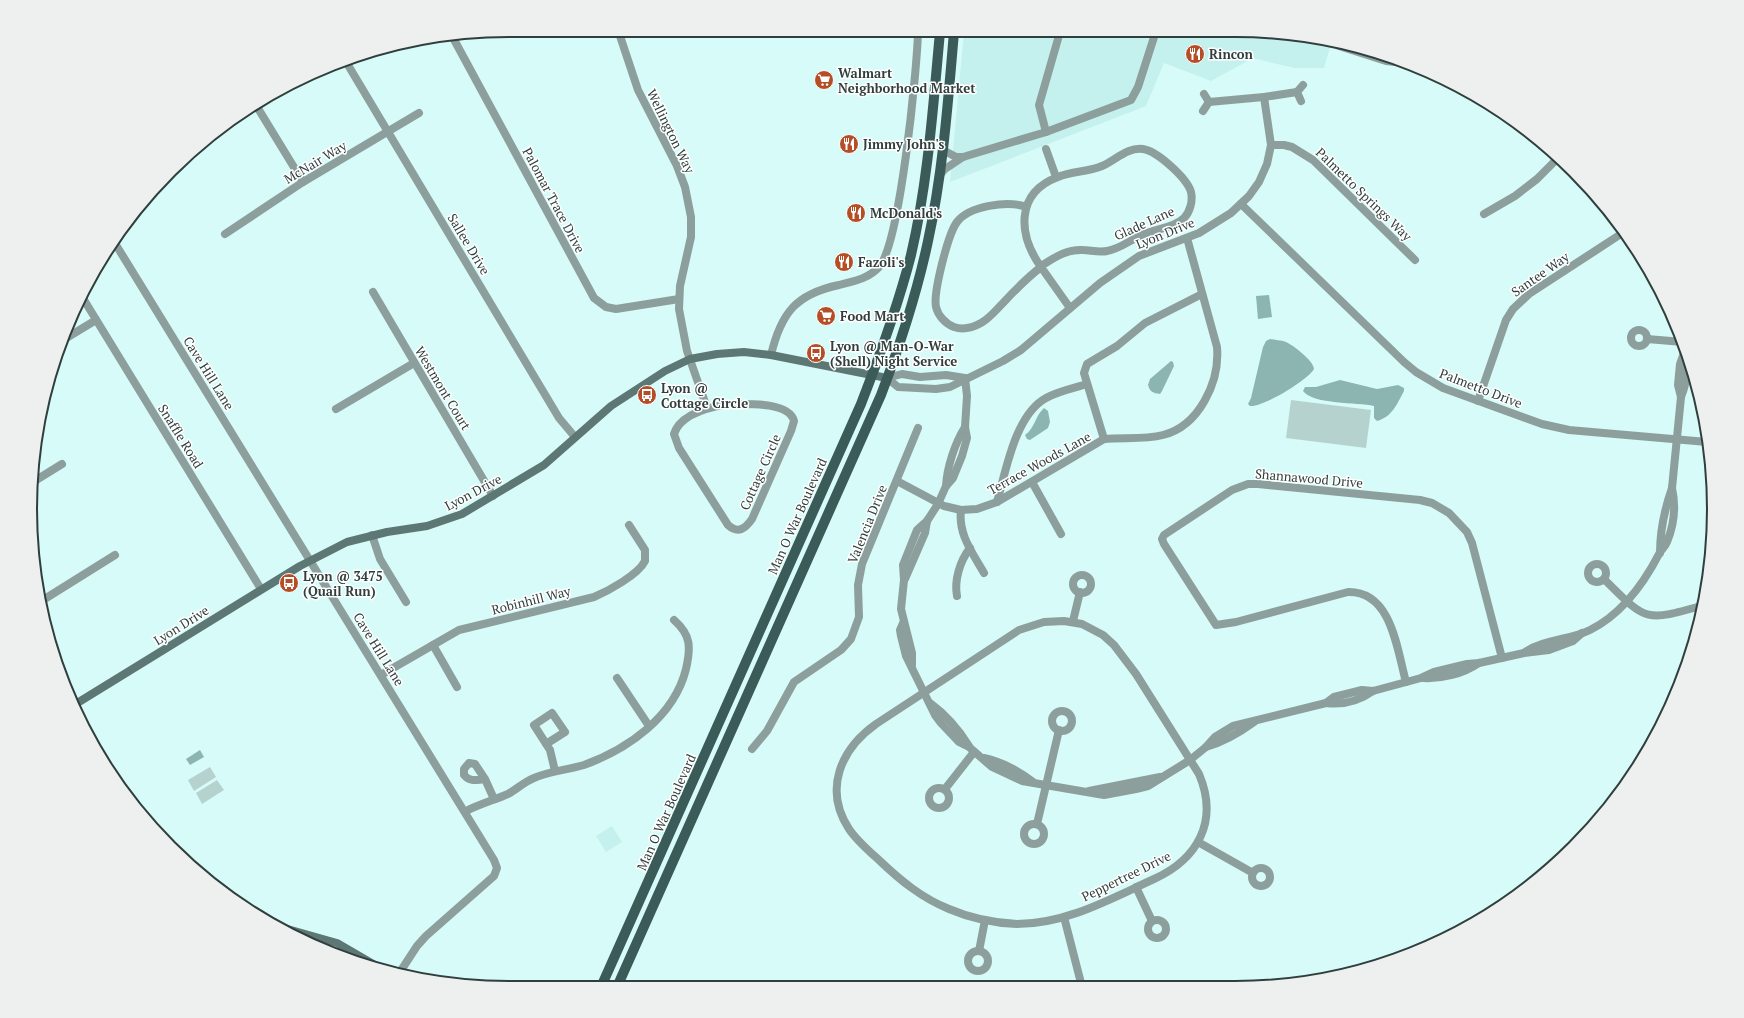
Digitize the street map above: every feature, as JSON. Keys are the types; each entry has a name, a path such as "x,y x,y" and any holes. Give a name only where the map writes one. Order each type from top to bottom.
{"main road":[{"name":"Man O War Boulevard","path":"604,981 855,419 872,375 902,290 922,198 930,136 940,37"},
{"name":"Man O War Boulevard","path":"620,981 736,722 887,378 920,274 928,240 940,176 954,37"}],"street":[{"name":"Wellington Way","path":"620,37 638,90 677,166 685,187 691,217 690,237 679,299 683,334 690,359"},
{"path":"770,355 775,336 785,316 804,297 816,290 864,279 879,267 886,257 892,235 900,191 912,100 918,37"},
{"path":"1046,132 1039,105 1059,37"},
{"path":"940,176 945,170 963,157 1046,132 1116,107 1131,100 1138,87 1154,37"},
{"name":"Palomar Trace Drive","path":"453,40 594,298 606,307 616,309 679,299"},
{"name":"Sallee Drive","path":"348,65 554,412 575,437"},
{"path":"1209,102 1264,98 1297,92 1303,85"},
{"path":"1297,92 1301,101"},
{"path":"1204,94 1209,102"},
{"name":"Lyon Drive","path":"887,378 898,387 936,389 950,387 965,378 1003,361 1021,350 1100,283 1139,256 1187,238 1219,222 1241,204 1259,182 1268,164 1271,145 1264,98"},
{"path":"1203,111 1209,102"},
{"path":"259,109 303,182"},
{"name":"McNair Way","path":"225,234 303,182 419,114"},
{"name":"Palmetto Springs Way","path":"1271,145 1292,147 1313,160 1415,260"},
{"path":"1046,149 1056,177"},
{"name":"Glade Lane","path":"1143,149 1157,154 1184,180 1191,193 1191,204 1184,218 1172,225 1142,235 1122,246 1107,251 1069,251 1041,267 980,324 965,328 952,326 941,318 938,311 936,297 949,241 957,222 973,211 998,204 1008,203 1026,207 1042,186 1056,177 1101,166 1130,150 1143,149"},
{"path":"943,150 952,155 963,157"},
{"path":"1484,214 1515,196 1537,179 1554,162"},
{"name":"Palmetto Drive","path":"1241,204 1412,368 1444,388 1542,424 1564,429 1702,442"},
{"path":"1026,207 1024,217 1025,233 1032,254 1070,308"},
{"name":"Santee Way","path":"1478,401 1506,320 1513,309 1529,294 1619,235"},
{"path":"1187,238 1215,339 1217,354 1215,373 1210,390 1202,404 1187,423 1164,435 1147,438 1104,439 1084,373 1088,364 1117,346 1156,317 1202,294"},
{"name":"Cave Hill Lane","path":"117,247 466,811 494,860 496,871 494,876 426,936 412,952 402,969"},
{"name":"Westmont Court","path":"373,292 493,496"},
{"name":"Snaffle Road","path":"85,302 262,589"},
{"path":"70,336 96,320"},
{"path":"1647,339 1676,341"},
{"name":"Lyon Drive","path":"79,702 310,560 347,542 372,535 427,526 462,514 544,465 558,454 599,415 665,371 690,359 730,352 770,355 887,378 902,374 920,377 946,375 965,378"},
{"path":"965,378 967,396 965,427 960,436 947,475 946,486 938,504 927,521 917,530 906,556 904,565 901,609 903,623 907,630 912,653 912,665 930,703 940,710 972,749 983,758 996,761 1024,775 1034,782 1088,791 1160,777 1190,760 1206,747 1219,743 1244,730 1254,722 1326,703 1337,705 1364,698 1373,691 1421,678 1441,670 1524,653 1535,646 1582,633 1603,622 1627,602 1642,584 1660,553 1668,501 1672,488 1681,397 1678,385 1680,364 1682,358"},
{"path":"690,359 707,408"},
{"path":"336,409 414,363"},
{"path":"997,502 1018,434 1025,419 1046,398 1087,384"},
{"name":"Cottage Circle","path":"728,404 753,404 780,408 793,418 794,425 752,519 747,526 740,530 733,529 728,525 675,439 675,430 680,424 707,408 728,404"},
{"name":"Valencia Drive","path":"752,749 767,731 794,682 841,650 851,639 859,617 858,586 862,564 918,428"},
{"name":"Terrace Woods Lane","path":"938,504 961,510 977,509 997,502 1104,439"},
{"path":"38,479 62,464"},
{"name":"Valencia Drive","path":"897,481 938,504"},
{"path":"1032,482 1061,534"},
{"name":"Shannawood Drive","path":"1406,682 1389,621 1382,609 1370,598 1362,594 1348,592 1236,622 1216,625 1164,544 1162,539 1164,535 1232,490 1248,484 1420,500 1432,503 1456,518 1472,543 1502,658"},
{"path":"961,510 960,527 984,573"},
{"name":"Robinhill Way","path":"381,675 459,630 594,597 606,592 639,569 645,561 644,550 629,525"},
{"path":"372,535 380,559 406,602"},
{"path":"957,596 956,583 963,558 970,548"},
{"path":"46,598 115,555"},
{"path":"1604,579 1627,602 1640,612 1653,617 1674,614 1697,607"},
{"path":"1073,621 1080,592"},
{"path":"466,811 510,792 533,778 602,758 626,744 649,726 668,707 675,697 687,665 688,638 682,628 674,620"},
{"name":"Peppertree Drive","path":"1073,621 1103,635 1124,656 1190,760 1201,780 1207,798 1206,822 1198,842 1186,858 1172,870 1085,910 1064,917 1017,924 985,920 950,910 919,894 906,885 854,836 848,828 840,808 838,797 838,778 845,757 850,748 864,732 924,693 1020,630 1044,622 1073,621"},
{"path":"433,645 458,687"},
{"path":"617,678 649,726"},
{"path":"1036,824 1059,730"},
{"path":"546,744 550,750 555,771"},
{"path":"945,789 972,749"},
{"path":"485,779 494,799"},
{"path":"1198,842 1253,873"},
{"path":"1136,887 1152,921"},
{"path":"1064,917 1080,981"},
{"path":"979,951 985,920"},
{"path":"302,933 332,941 361,957"}],"shaded area":[{"path":"964,37 1235,37 1297,41 1330,47 1324,68 1294,68 1253,58 1211,81 1164,63 1146,106 950,182"},
{"path":"1269,295 1272,317 1258,319 1256,296"},
{"path":"1270,339 1284,341 1293,346 1311,362 1314,369 1303,380 1274,398 1264,403 1250,406 1248,404 1251,398 1263,347 1266,341"},
{"path":"1171,361 1173,362 1174,366 1162,391 1160,394 1152,392 1148,385 1150,379"},
{"path":"1340,380 1377,389 1398,385 1404,388 1404,391 1390,413 1377,421 1374,418 1374,406 1316,399 1303,391 1305,387 1316,387"},
{"path":"1291,400 1371,410 1366,448 1286,438"},
{"path":"1044,408 1048,411 1050,422 1048,428 1030,440 1027,439 1025,435 1031,429"},
{"path":"200,750 204,757 190,765 186,759"},
{"path":"210,767 216,777 194,791 188,780"},
{"path":"217,780 224,790 202,804 196,793"},
{"path":"612,826 622,842 606,852 596,836"}],"place":[{"name":"Rincon","path":"1195,54"},
{"name":"Walmart Neighborhood Market","path":"824,80"},
{"name":"Jimmy John's","path":"849,144"},
{"name":"McDonald's","path":"856,213"},
{"name":"Fazoli's","path":"844,262"},
{"name":"Food Mart","path":"826,316"},
{"name":"Lyon @ Man-O-War (Shell) Night Service","path":"816,353"},
{"name":"Lyon @ Cottage Circle","path":"647,395"},
{"name":"Lyon @ 3475 (Quail Run)","path":"289,583"}]}
